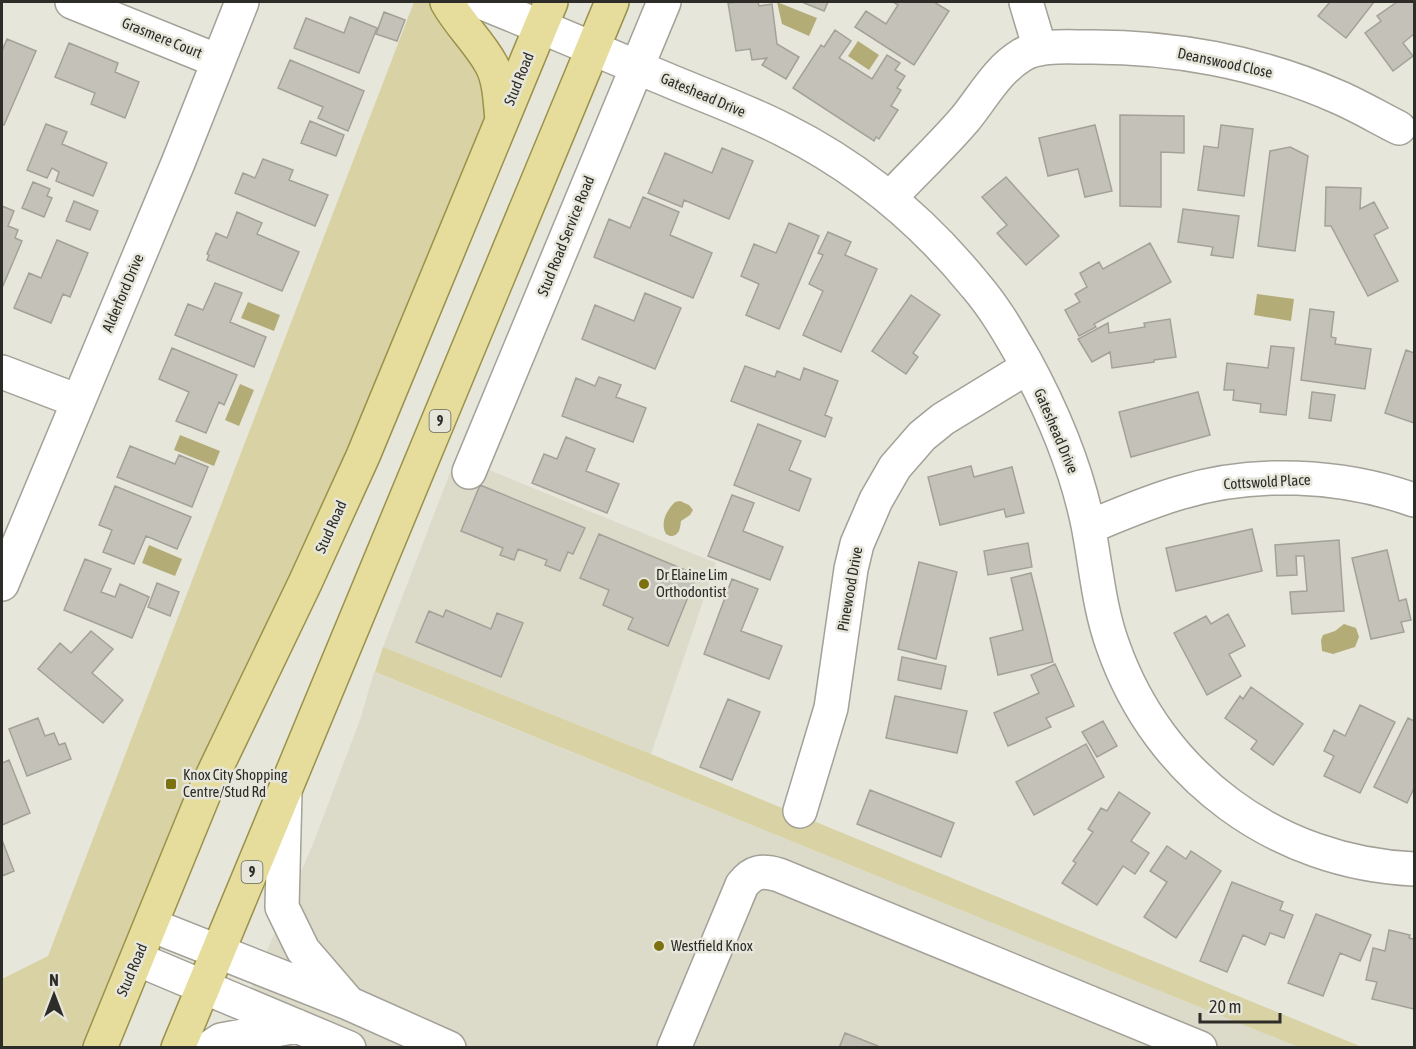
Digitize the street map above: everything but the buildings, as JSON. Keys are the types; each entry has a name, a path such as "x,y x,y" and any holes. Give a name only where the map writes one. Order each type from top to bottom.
{"main road":[{"path":"447,2 456,18 491,64 496,78 502,120"},
{"name":"9","path":"178,1047 612,2"},
{"name":"Stud Road","path":"100,1047 206,789 363,456 546,14"}],"street":[{"name":"Grasmere Court","path":"72,2 218,61"},
{"name":"Alderford Drive","path":"2,584 174,173 242,2"},
{"name":"Gateshead Drive","path":"480,2 546,14 593,49 782,129 811,144 890,198 917,221 976,286 999,316 1054,416 1069,456 1089,527 1105,623 1113,647 1136,697 1154,728 1175,754 1222,800 1249,820 1317,852 1361,864 1414,869"},
{"name":"Stud Road Service Road","path":"469,472 664,2"},
{"path":"1026,2 1040,50"},
{"name":"Deanswood Close","path":"890,198 955,131 1009,64 1025,53 1040,50 1093,47 1137,48 1225,60 1307,84 1339,97 1399,128"},
{"name":"Pinewood Drive","path":"800,811 831,708 851,569 857,544 876,500 907,451 922,436 944,419 1028,368"},
{"path":"2,372 78,401"},
{"name":"Cottswold Place","path":"1089,527 1179,493 1235,481 1294,478 1350,483 1414,500"},
{"path":"285,792 282,907 303,950 348,1002"},
{"path":"672,1045 742,885 758,872 768,872 1200,1047"},
{"path":"151,925 348,1002 449,1047"},
{"path":"137,959 349,1047"},
{"path":"209,1047 221,1040 297,1026"}],"shaded area":[{"path":"414,2 447,2 502,120 100,1047 2,1048 2,979 48,956"},
{"path":"777,2 817,18 809,36 782,24"},
{"path":"858,41 879,55 869,70 848,56"},
{"path":"1257,294 1294,299 1291,321 1254,315"},
{"path":"248,302 280,315 274,331 241,318"},
{"path":"240,384 254,390 239,426 225,420"},
{"path":"180,435 220,451 214,466 174,450"},
{"path":"472,463 716,563 651,754 383,647 453,465 469,472"},
{"path":"680,501 689,505 693,510 681,521 678,533 670,536 664,530 665,517 675,502"},
{"path":"149,545 182,559 175,576 142,563"},
{"path":"1344,624 1356,628 1359,637 1355,647 1333,654 1322,651 1323,635 1335,631"},
{"path":"383,647 651,754 1362,1047 1298,1047 375,672"},
{"name":"Westfield Knox","path":"374,672 1298,1047 225,1048 313,844 360,720"}],"place":[{"name":"Dr Elaine Lim Orthodontist","path":"644,584"},
{"name":"Knox City Shopping Centre/Stud Rd","path":"171,784"},
{"name":"Westfield Knox","path":"659,946"}]}
